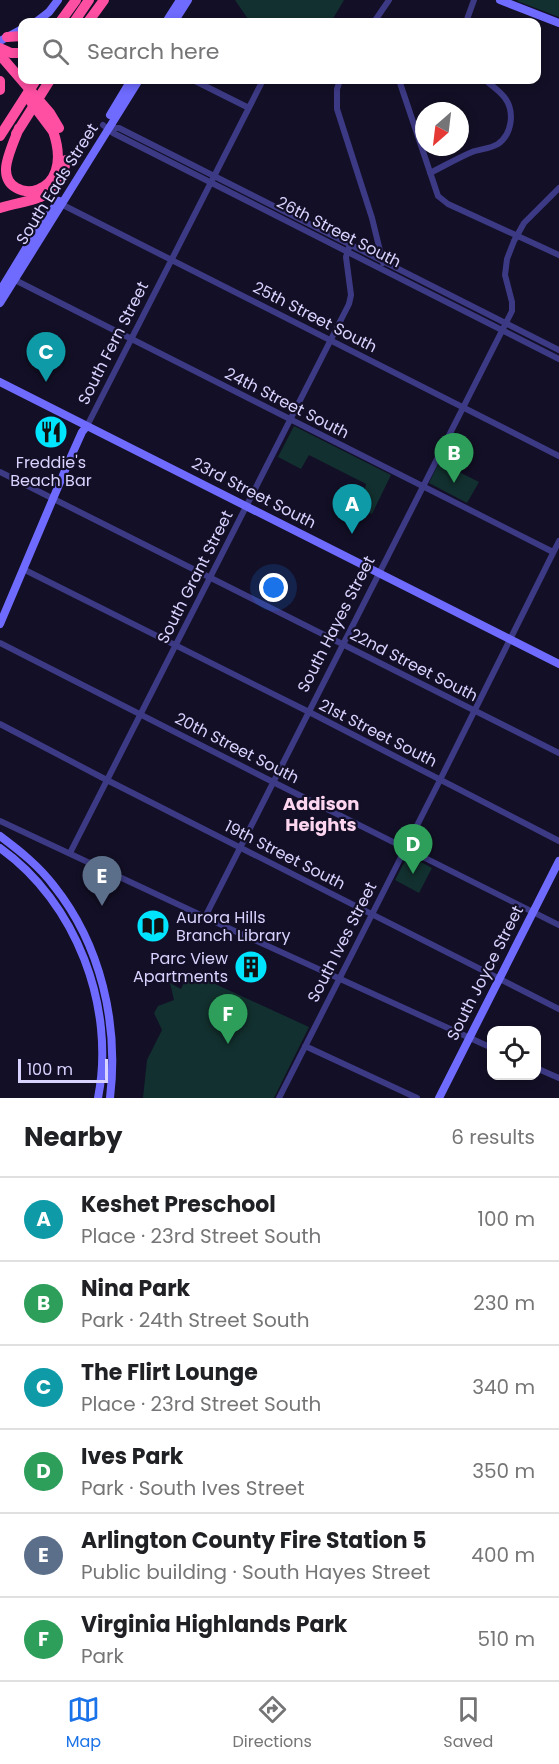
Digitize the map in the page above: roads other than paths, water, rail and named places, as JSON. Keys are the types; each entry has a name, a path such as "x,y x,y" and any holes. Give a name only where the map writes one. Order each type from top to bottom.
{"highway":[{"path":"63,18 76,0"},
{"path":"77,18 89,0"},
{"path":"91,18 104,0"},
{"path":"18,37 2,40 11,52 18,53"},
{"path":"0,55 18,76"},
{"path":"0,65 56,130 64,142 66,160 63,175 56,187 49,193 40,198 0,208"},
{"path":"0,81 0,90"},
{"path":"19,128 6,171 12,184 20,189 29,191 43,188 55,172 59,156 56,130 50,113 25,84"},
{"path":"0,136 33,84"},
{"path":"0,160 47,84"}],"street":[{"path":"41,18 58,0"},
{"path":"380,18 389,0"},
{"path":"467,18 474,0"},
{"path":"500,0 559,23"},
{"path":"169,18 183,1"},
{"path":"176,18 183,1"},
{"path":"2,40 18,31"},
{"name":"South Eads Street","path":"0,303 38,230 60,203 129,84"},
{"name":"South Eads Street","path":"106,127 136,84"},
{"path":"201,84 249,108"},
{"name":"South Fern Street","path":"0,624 81,434 132,339 261,84"},
{"path":"339,84 337,109 372,218 384,261 382,269"},
{"path":"400,84 438,196 448,204 559,255"},
{"path":"430,173 473,152 491,147 506,137 510,124 510,107 505,98 489,84"},
{"name":"26th Street South","path":"106,127 113,133 350,244 559,350"},
{"name":"26th Street South","path":"213,179 347,252 559,359"},
{"name":"South Hayes Street","path":"205,917 512,310 505,275 507,259 517,235 524,223 559,188"},
{"name":"25th Street South","path":"60,203 559,456"},
{"name":"South Grant Street","path":"70,853 349,304 351,295 345,257 350,244"},
{"name":"South Eads Street","path":"0,291 12,278"},
{"name":"24th Street South","path":"12,278 553,552"},
{"name":"23rd Street South","path":"0,382 559,664"},
{"name":"22nd Street South","path":"0,472 559,753"},
{"name":"South Ives Street","path":"279,1098 559,541"},
{"name":"21st Street South","path":"23,569 559,841"},
{"name":"20th Street South","path":"0,642 559,925"},
{"name":"19th Street South","path":"0,724 559,1009"},
{"path":"0,821 487,1046"},
{"path":"0,836 34,864 53,884 66,902 91,950 104,992 110,1022 113,1057 110,1098"},
{"path":"0,848 34,877 48,894 68,925 82,954 92,984 100,1024 101,1070 98,1098"},
{"name":"South Joyce Street","path":"439,1098 559,861"},
{"path":"305,1046 417,1098"},
{"path":"541,1070 559,1078"}],"place":[{"name":"The Flirt Lounge","path":"46,382"},
{"name":"Freddie's Beach Bar","path":"51,432"},
{"name":"Nina Park","path":"454,483"},
{"name":"Keshet Preschool","path":"352,534"},
{"name":"Ives Park","path":"413,874"},
{"name":"Arlington County Fire Station 5","path":"102,906"},
{"name":"Aurora Hills Branch Library","path":"153,926"},
{"name":"Parc View Apartments","path":"251,967"},
{"name":"Virginia Highlands Park","path":"228,1044"}],"district":[{"name":"Addison Heights","path":"321,813"}]}
